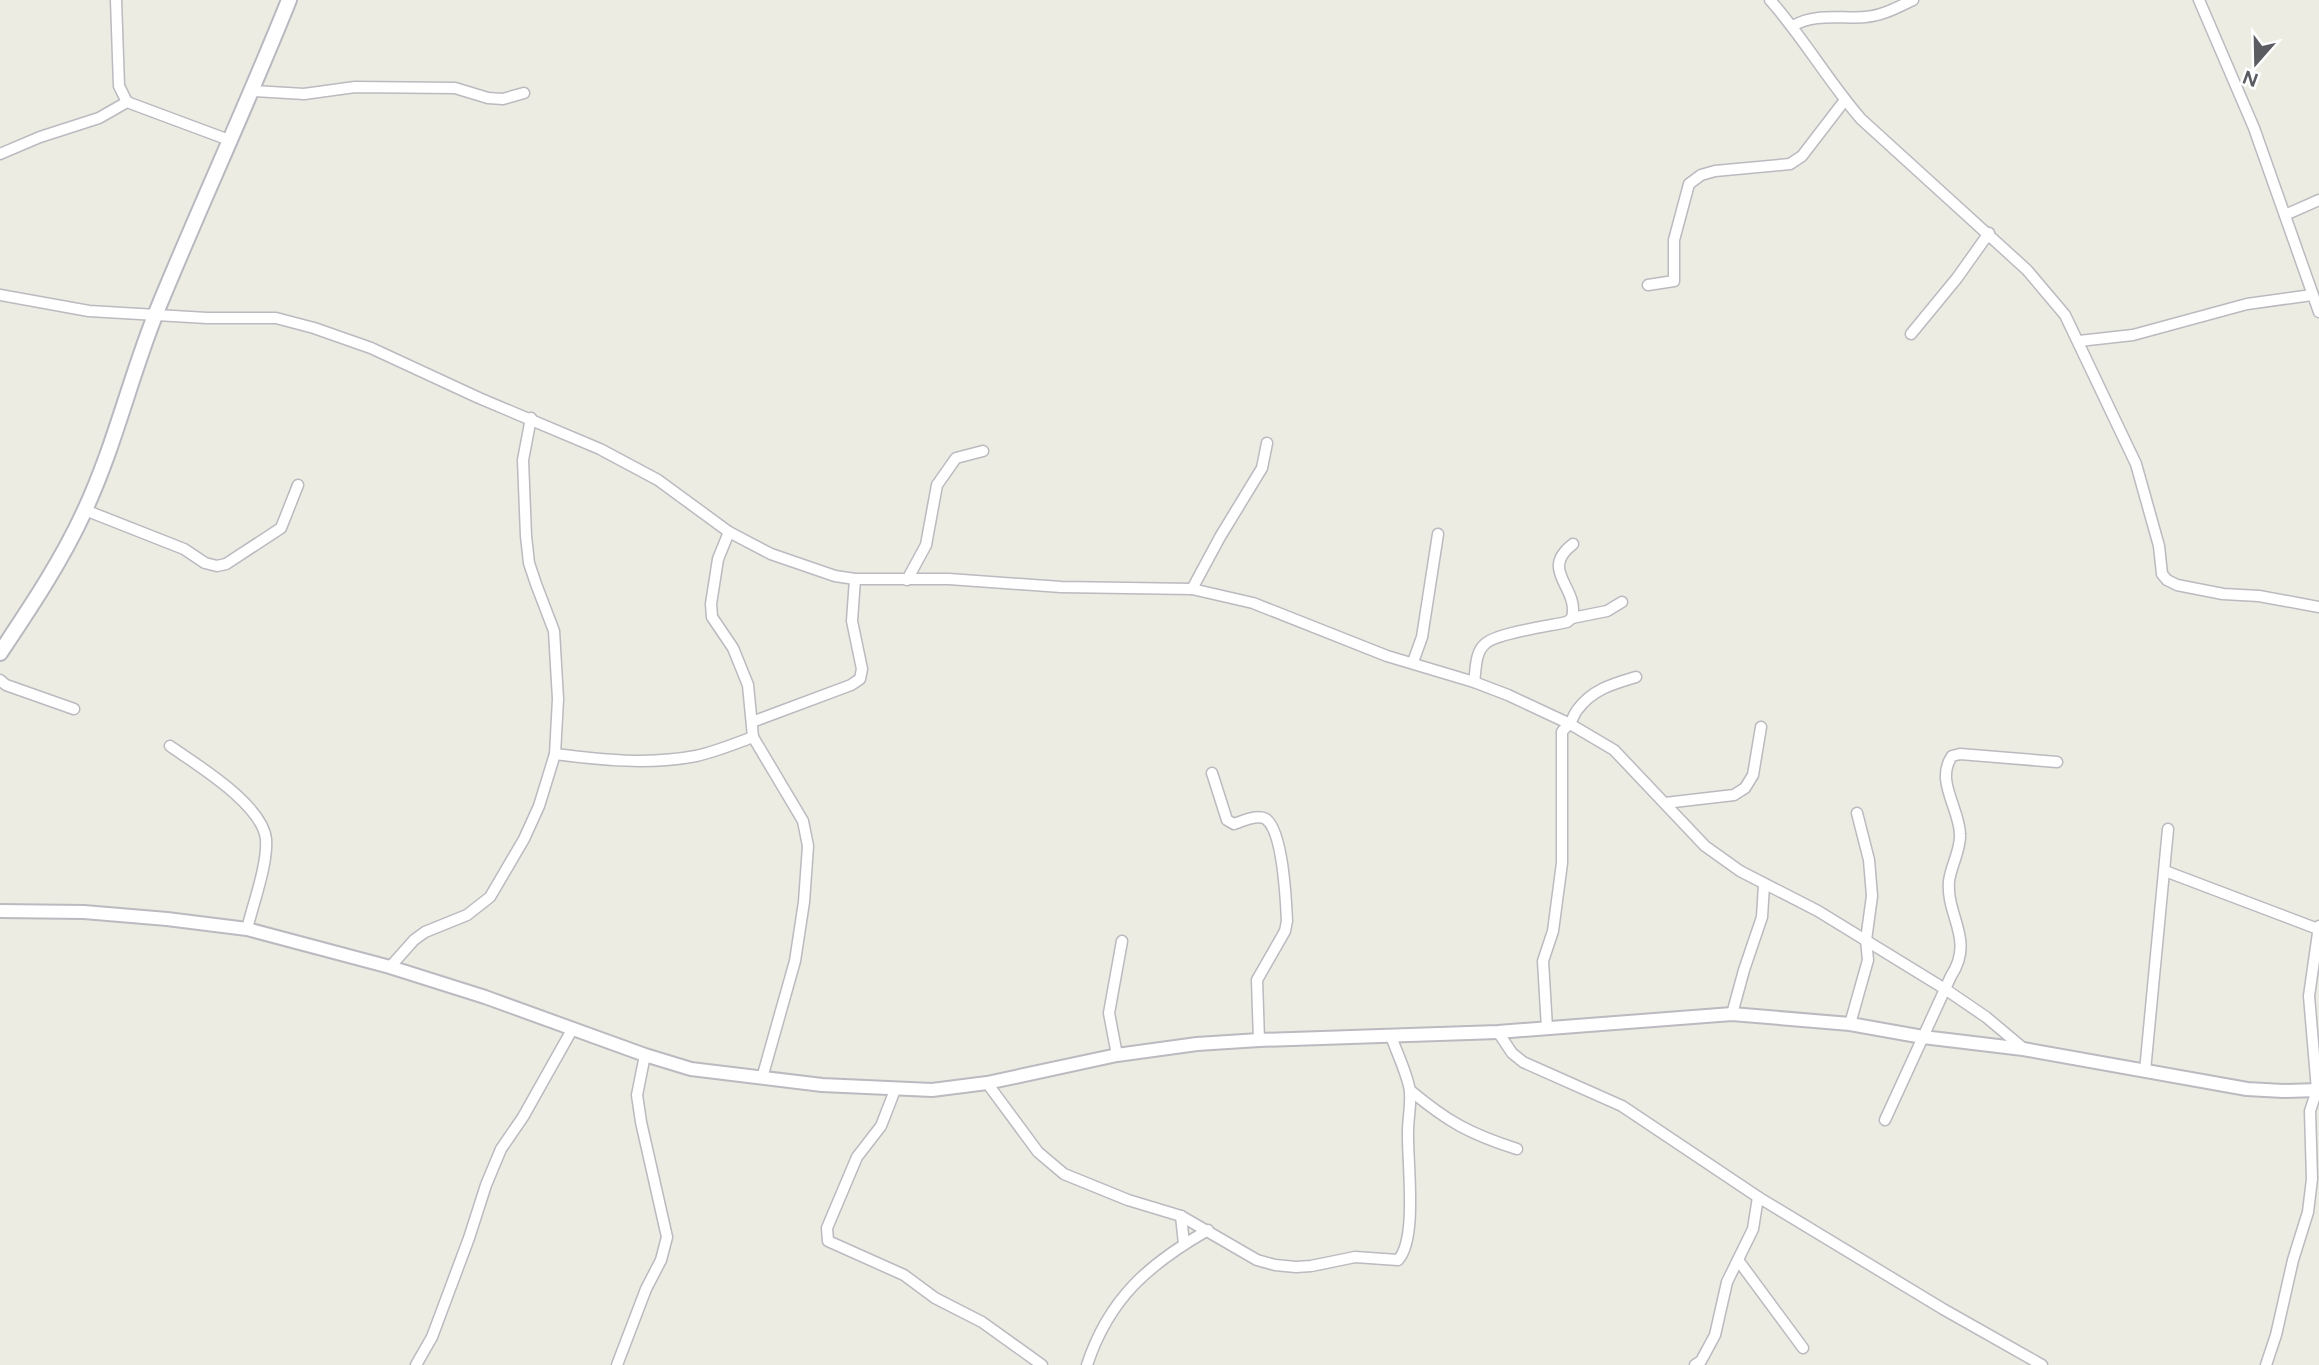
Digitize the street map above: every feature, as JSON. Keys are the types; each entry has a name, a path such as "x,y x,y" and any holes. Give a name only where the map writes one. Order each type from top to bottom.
{"main road":[{"path":"0,653 66,547 85,510 155,315 229,139 253,91 289,0"}],"street":[{"path":"116,0 119,86 127,102 229,139"},
{"path":"1770,0 1793,26 1861,119 1989,233 2035,279 2064,315 2079,341 2136,464 2159,546 2162,574 2166,580 2176,585 2223,594 2259,596 2319,607"},
{"path":"1793,26 1806,19 1868,17 1893,10 1913,0"},
{"path":"2199,0 2254,128 2319,312"},
{"path":"253,91 304,94 355,87 455,88 488,99 503,99 524,93"},
{"path":"1648,285 1674,281 1674,240 1689,184 1701,175 1715,171 1790,164 1802,156 1845,100"},
{"path":"0,154 40,137 99,118 127,102"},
{"path":"2285,215 2319,200"},
{"path":"1911,334 1957,278 1989,233"},
{"path":"0,295 89,311 276,318 314,328 371,348 632,465 658,480 729,532 771,554 835,576 855,579 949,579 1061,587 1192,589 1253,603 1387,656 1474,682 1570,724 1614,750 1705,846 1740,871 1818,911 1945,989 1986,1017 2023,1049"},
{"path":"2079,341 2133,335 2233,307 2312,295"},
{"path":"390,967 414,940 425,932 467,915 490,897 524,839 539,806 555,754 558,699 554,631 536,584 526,536 523,460 531,418"},
{"path":"1192,589 1262,468 1267,443"},
{"path":"907,580 926,545 937,485 957,458 983,451"},
{"path":"85,510 184,548 205,563 217,566 226,564 281,528 298,485"},
{"path":"729,532 718,559 710,604 712,617 733,648 748,685 753,737 803,821 808,846 804,902 795,961 762,1078"},
{"path":"1413,662 1422,637 1438,534"},
{"path":"1573,544 1562,553 1559,561 1559,570 1574,610 1573,618"},
{"path":"752,722 851,685 860,679 862,670 852,621 855,579"},
{"path":"1474,682 1478,654 1485,643 1501,636 1607,611 1622,602"},
{"path":"1547,1028 1543,961 1553,931 1562,863 1562,732 1593,692 1636,677"},
{"path":"0,680 6,685 74,709"},
{"path":"1665,803 1734,795 1745,788 1753,775 1761,727"},
{"path":"555,754 594,759 671,760 699,756 753,737"},
{"path":"170,746 236,794 254,812 266,837 263,862 247,929"},
{"path":"1885,1120 1959,964 1962,946 1959,925 1950,899 1949,882 1960,832 1946,785 1947,763 1952,755 1960,754 2057,762"},
{"path":"1212,773 1227,820 1234,824 1259,817 1266,820 1274,830 1280,851 1287,921 1285,932 1257,980 1259,1040"},
{"path":"1850,1024 1867,960 1866,940 1872,897 1869,860 1857,813"},
{"path":"2145,1071 2168,829"},
{"path":"2165,871 2319,927 2309,996 2318,1090 2312,1098 2310,1111 2312,1179 2308,1212 2266,1365"},
{"path":"1732,1014 1762,917 1764,885"},
{"path":"0,911 84,912 247,929 390,967 691,1069 895,1090 932,1090 987,1083 1117,1055 1197,1044 1498,1032 1732,1014 1850,1024 1923,1037 2023,1049 2246,1089 2318,1090"},
{"path":"1117,1055 1109,1013 1122,941"},
{"path":"416,1365 428,1346 501,1149 523,1117 573,1028"},
{"path":"1498,1032 1512,1053 1523,1062 1622,1106 1758,1197 1943,1309 2042,1365"},
{"path":"987,1083 1038,1152 1064,1174 1128,1200 1181,1216 1257,1260 1275,1265 1311,1266 1355,1257 1398,1260 1404,1254 1407,1244 1409,1219 1408,1132 1411,1091 1391,1036"},
{"path":"617,1365 646,1289 661,1261 667,1237 637,1095 645,1055"},
{"path":"895,1090 881,1126 856,1157 827,1228 828,1241 904,1275 935,1298 982,1322 1042,1365"},
{"path":"1411,1091 1449,1121 1482,1138 1517,1149"},
{"path":"1696,1365 1711,1345 1727,1282 1753,1228 1758,1197"},
{"path":"1181,1216 1184,1244"},
{"path":"1087,1365 1104,1328 1134,1283 1171,1252 1208,1230"},
{"path":"1738,1260 1804,1348"}]}
